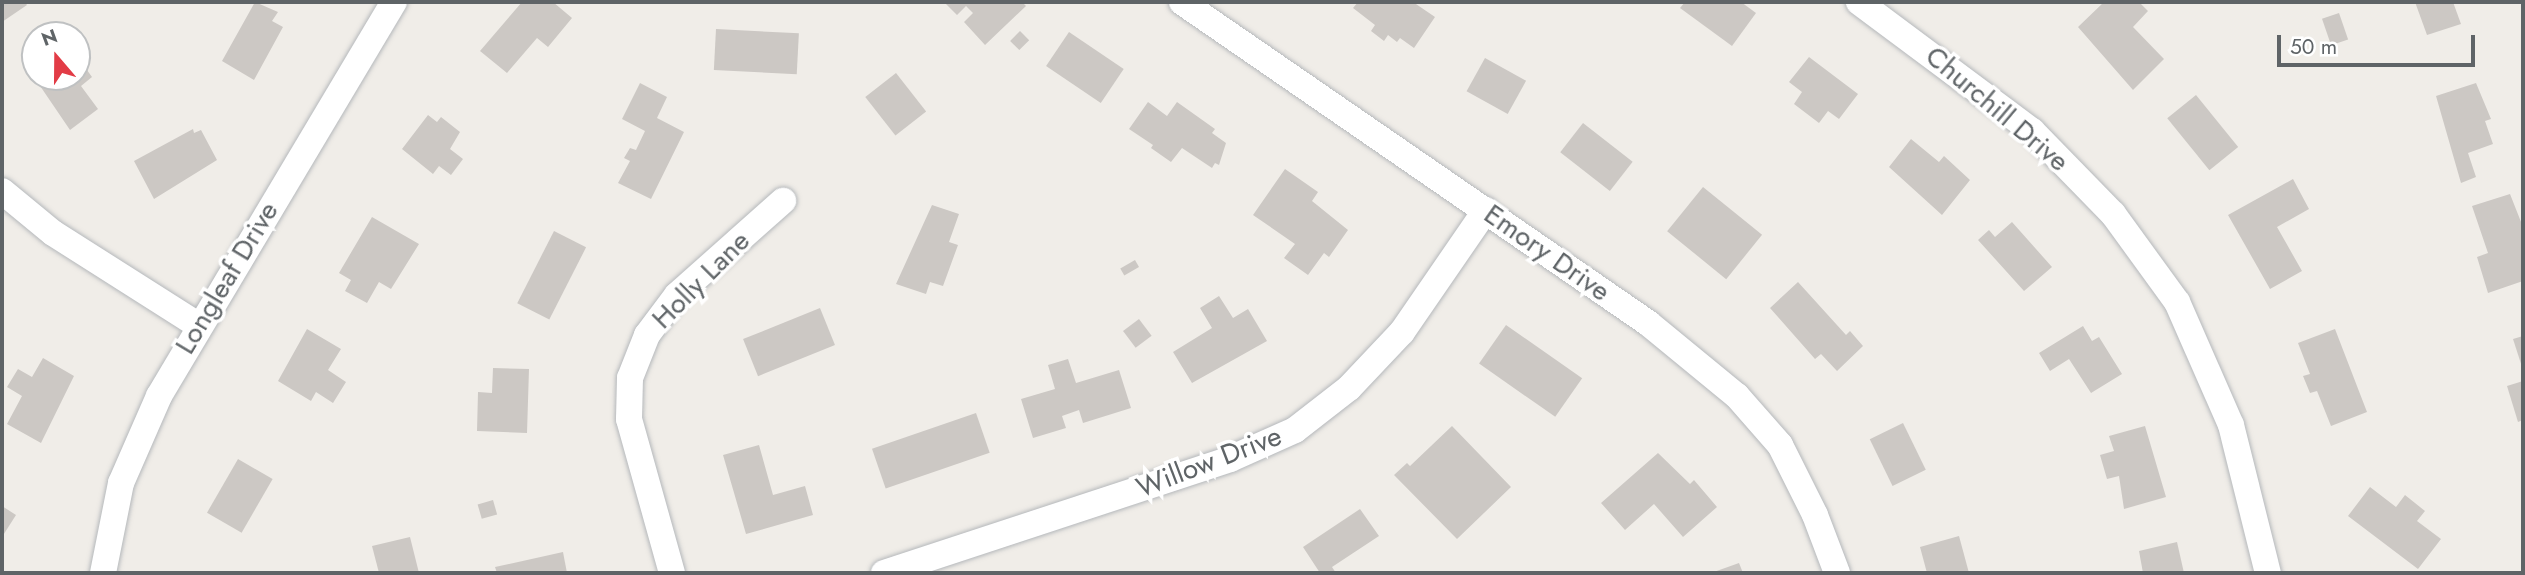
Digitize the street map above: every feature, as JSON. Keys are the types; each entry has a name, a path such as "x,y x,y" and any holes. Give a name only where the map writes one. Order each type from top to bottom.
{"street":[{"name":"Longleaf Drive","path":"103,573 121,483 159,397 198,325 394,2"},
{"name":"Emory Drive","path":"1182,2 1648,323 1737,396 1780,445 1815,515 1836,573"},
{"name":"Churchill Drive","path":"1860,2 2032,131 2113,214 2177,302 2231,425 2268,573"},
{"path":"2,191 53,233 198,325"},
{"name":"Holly Lane","path":"672,573 629,419 630,378 647,335 677,295 783,201"},
{"name":"Willow Drive","path":"884,573 1230,459 1295,430 1349,388 1402,331 1486,210"}],"building":[{"path":"2,2 25,2 27,5 2,22"},
{"path":"255,2 278,12 272,21 283,27 254,80 222,61"},
{"path":"522,2 553,2 572,18 548,47 537,38 507,73 480,51"},
{"path":"944,2 1022,2 1026,6 985,45 964,22 973,13 966,6 957,15"},
{"path":"1358,2 1413,2 1435,17 1414,48 1400,38 1397,42 1388,35 1384,41 1371,31 1375,25 1353,8"},
{"path":"1685,2 1741,2 1756,13 1732,46 1680,8"},
{"path":"2104,2 2139,2 2148,11 2133,27 2164,59 2133,90 2078,27"},
{"path":"2415,2 2453,2 2461,24 2427,35"},
{"path":"2339,13 2348,39 2331,45 2322,19"},
{"path":"716,29 799,33 797,74 714,70"},
{"path":"1020,31 1029,40 1019,50 1010,41"},
{"path":"1069,32 1124,69 1101,103 1046,66"},
{"path":"1809,57 1858,94 1839,119 1828,111 1819,123 1794,104 1802,92 1789,82"},
{"path":"1485,58 1526,81 1508,114 1467,91"},
{"path":"896,73 926,112 895,136 865,97"},
{"path":"640,83 667,97 657,118 684,132 651,199 618,183 630,161 624,158 630,148 636,150 645,131 622,119"},
{"path":"2476,83 2491,119 2485,121 2493,144 2468,153 2476,177 2461,183 2436,96"},
{"path":"44,91 85,91 98,109 70,130"},
{"path":"2196,95 2238,147 2209,170 2167,118"},
{"path":"1148,102 1167,116 1177,102 1215,129 1212,133 1226,143 1219,165 1215,163 1212,168 1182,148 1171,162 1151,148 1153,145 1129,129"},
{"path":"428,115 437,122 441,117 460,132 450,149 463,159 451,175 439,166 433,174 402,149"},
{"path":"1583,123 1633,162 1610,191 1560,152"},
{"path":"193,129 194,133 201,130 217,160 154,199 134,161"},
{"path":"1911,139 1939,162 1944,156 1970,180 1942,215 1889,167"},
{"path":"1285,169 1318,192 1312,201 1348,230 1329,257 1324,253 1308,275 1284,258 1295,244 1253,215"},
{"path":"2293,179 2309,209 2277,227 2302,271 2270,289 2228,215"},
{"path":"1703,187 1762,235 1726,279 1667,231"},
{"path":"2510,194 2523,227 2523,281 2488,293 2477,257 2488,253 2472,206"},
{"path":"932,205 959,214 949,242 958,245 943,286 930,282 926,294 896,284"},
{"path":"372,217 419,244 391,289 379,282 367,303 345,291 351,280 339,273"},
{"path":"2012,222 2052,267 2024,291 1978,240 1989,230 1995,237"},
{"path":"554,231 586,247 549,320 517,303"},
{"path":"1135,260 1139,267 1124,275 1120,269"},
{"path":"1798,282 1846,335 1850,331 1863,346 1837,371 1821,354 1815,359 1770,308"},
{"path":"1219,296 1233,318 1248,309 1267,341 1192,383 1173,352 1212,328 1200,308"},
{"path":"820,308 835,345 758,376 743,339"},
{"path":"1139,319 1152,336 1136,348 1123,331"},
{"path":"1506,325 1582,378 1555,417 1479,364"},
{"path":"2083,326 2092,341 2099,337 2122,374 2091,393 2069,359 2050,371 2039,353"},
{"path":"307,329 341,349 328,370 346,382 333,403 316,392 311,401 278,381"},
{"path":"2335,329 2367,412 2331,426 2317,391 2310,393 2303,376 2310,374 2298,343"},
{"path":"2523,336 2523,370 2513,339"},
{"path":"43,358 74,376 41,443 7,424 22,396 7,387 18,369 32,377"},
{"path":"1068,359 1076,383 1119,370 1131,408 1083,423 1079,410 1062,416 1066,428 1033,438 1021,399 1055,389 1048,365"},
{"path":"493,368 529,369 527,433 477,431 478,392 492,393"},
{"path":"2523,381 2523,420 2518,422 2507,386"},
{"path":"976,413 990,453 886,489 872,449"},
{"path":"1903,423 1926,470 1893,486 1870,439"},
{"path":"1452,426 1511,487 1457,539 1394,475 1407,463 1410,466"},
{"path":"2145,426 2166,497 2124,509 2119,476 2107,479 2100,455 2114,451 2109,436"},
{"path":"759,445 773,495 805,486 813,515 746,534 723,455"},
{"path":"1658,453 1690,484 1694,480 1717,507 1683,537 1654,504 1625,530 1601,503"},
{"path":"238,459 273,479 242,533 207,513"},
{"path":"2370,487 2396,507 2405,495 2425,511 2417,521 2441,539 2418,569 2348,516"},
{"path":"493,500 497,514 482,519 478,504"},
{"path":"2,506 16,515 2,537"},
{"path":"1360,509 1379,536 1332,567 1336,573 1320,573 1303,547"},
{"path":"1959,536 1969,573 1927,573 1920,547"},
{"path":"410,537 419,573 379,573 372,546"},
{"path":"2177,542 2184,573 2143,573 2139,551"},
{"path":"563,552 567,573 497,573 495,567"},
{"path":"1739,563 1743,573 1711,573"}]}
